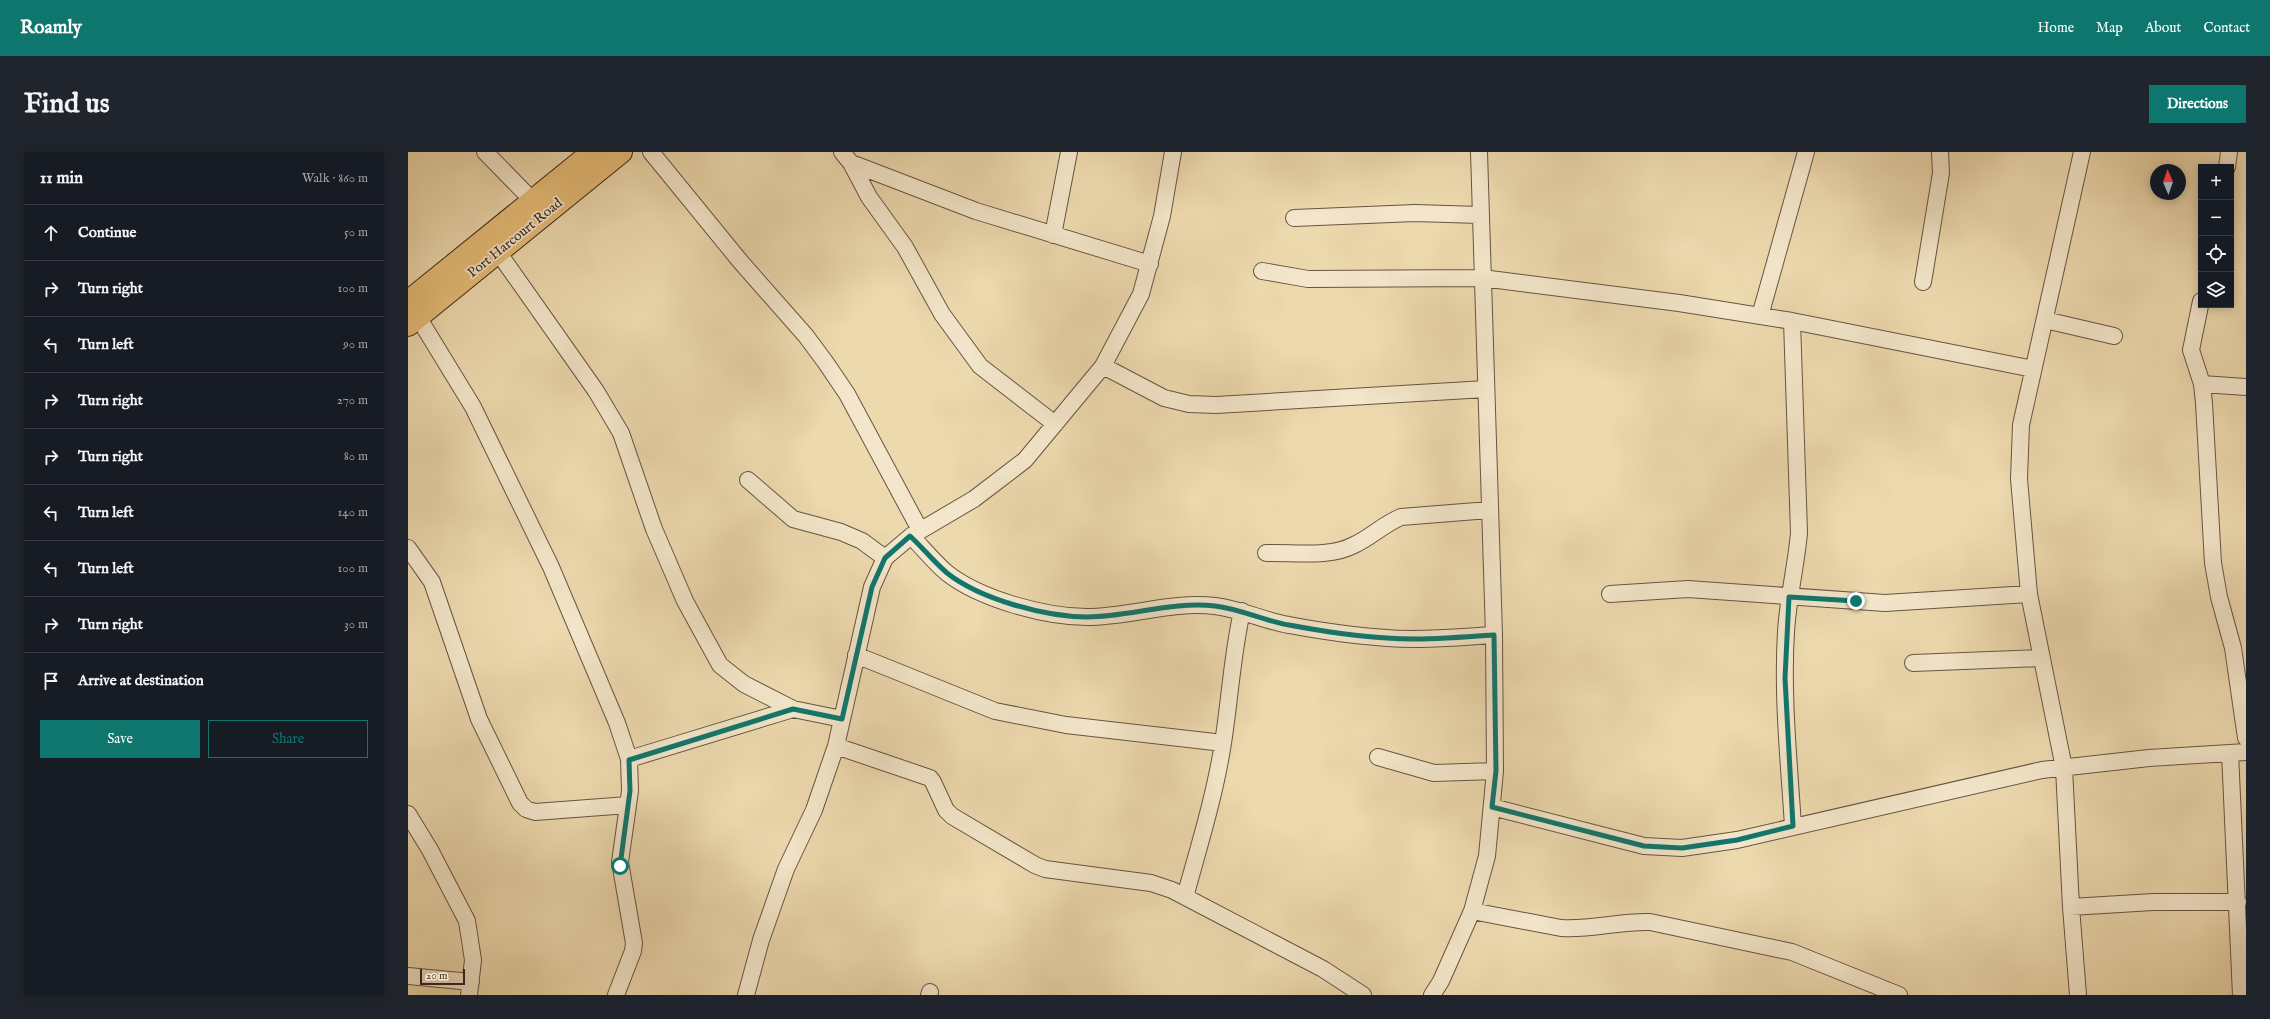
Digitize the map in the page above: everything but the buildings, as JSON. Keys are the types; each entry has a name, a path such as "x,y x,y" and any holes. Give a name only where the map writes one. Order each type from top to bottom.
{"highway":[{"name":"Port Harcourt Road","path":"411,314 533,201 593,152"},
{"name":"Port Harcourt Road","path":"411,314 498,252 621,152"}],"street":[{"path":"485,152 533,201"},
{"path":"650,152 740,261 806,336 847,394 915,533 948,573 974,589 1004,601 1049,613 1087,617 1192,606 1213,606 1242,611 1270,622 1291,626 1387,638 1494,635"},
{"path":"1053,235 1069,152"},
{"path":"746,995 761,940 786,869 814,810 836,746 872,587 885,558 915,533 974,498 1024,460 1103,366 1141,294 1150,264 1174,152"},
{"path":"1432,995 1441,981 1472,910 1487,856 1496,771 1494,635 1478,152"},
{"path":"1760,316 1806,152"},
{"path":"1923,282 1941,173 1940,152"},
{"path":"2078,995 2071,907 2064,768 2029,594 2019,478 2021,425 2082,152"},
{"path":"2227,164 2229,152"},
{"path":"847,157 869,197 905,247 942,314 980,366 1055,424"},
{"path":"847,157 920,191 976,211 1150,264"},
{"path":"1294,218 1407,213 1480,215"},
{"path":"498,252 596,391 621,434 660,543 685,600 720,665 744,684 793,709 842,719"},
{"path":"1262,271 1308,279 1482,278 1792,321 2033,369"},
{"path":"2200,308 2191,350 2202,384 2213,563 2219,597 2233,648 2246,738"},
{"path":"411,314 473,407 548,560 617,723 629,760 628,805 620,862 634,943 633,951 616,995"},
{"path":"2045,320 2114,336"},
{"path":"1792,321 1798,533 1796,563 1789,597 1785,678 1793,826"},
{"path":"1103,366 1164,398 1189,404 1240,404 1486,389"},
{"path":"2202,384 2246,386"},
{"path":"748,480 793,519 841,532 862,541 885,558"},
{"path":"1266,553 1325,552 1341,549 1353,546 1391,521 1401,517 1489,510"},
{"path":"408,548 432,582 479,719 520,803 526,809 536,812 628,805"},
{"path":"1610,594 1688,589 1789,597 1885,602 2029,594"},
{"path":"1186,897 1212,796 1223,743 1234,647 1242,611"},
{"path":"856,655 994,711 1066,725 1223,743"},
{"path":"1913,663 2041,658"},
{"path":"629,760 793,709"},
{"path":"836,746 930,778 946,810 952,816 1035,865 1045,869 1151,883 1186,897 1323,969 1363,995"},
{"path":"1492,807 1644,846 1682,848 1737,840 1996,780 2064,768 2148,758 2238,753 2238,902 2241,995"},
{"path":"1378,756 1434,773 1496,771"},
{"path":"408,814 430,850 467,921 473,960 470,989 408,976"},
{"path":"2071,907 2153,902 2238,902"},
{"path":"1472,910 1561,928 1574,929 1636,922 1650,922 1792,952 1899,995"}],"route":[{"path":"620,866 630,791 629,760 793,709 842,719 872,587 885,558 910,536 948,573 974,589 1004,601 1049,613 1087,617 1192,606 1213,606 1233,608 1270,622 1291,626 1387,638 1494,635 1496,771 1492,807 1644,846 1682,848 1737,840 1793,826 1785,678 1786,633 1789,597 1856,601"}]}
